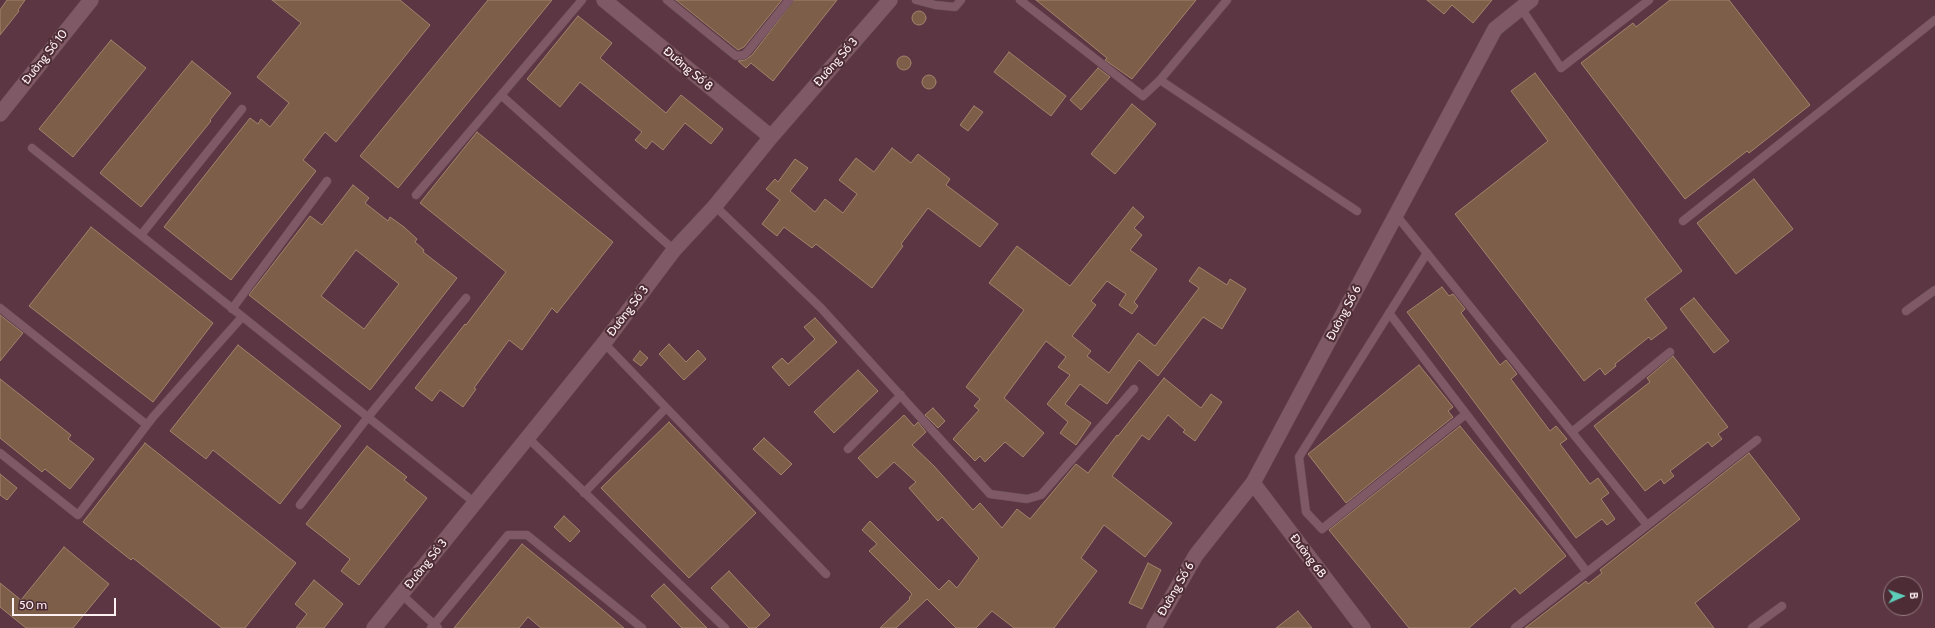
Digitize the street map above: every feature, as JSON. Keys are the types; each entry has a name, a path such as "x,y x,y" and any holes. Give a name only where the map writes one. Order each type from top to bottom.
{"street":[{"name":"Đường Số 10","path":"0,114 90,0"},
{"name":"Đường Số 8","path":"604,0 771,138"},
{"name":"Đường Số 3","path":"374,628 604,343 674,250 715,206 771,138 890,0"},
{"name":"Đường Số 6","path":"1154,628 1196,555 1253,483 1495,29 1526,4"},
{"name":"Đường 6B","path":"1253,483 1363,628"}],"lane":[{"path":"416,195 582,0"},
{"path":"667,0 736,56 744,55 748,51 789,0"},
{"path":"916,0 935,5 956,7 961,0"},
{"path":"1020,0 1143,96 1160,80 1227,0"},
{"path":"1526,4 1561,68 1650,0"},
{"path":"1683,221 1935,20"},
{"path":"1160,80 1357,211"},
{"path":"501,95 674,250"},
{"path":"141,236 242,110"},
{"path":"32,148 475,503"},
{"path":"232,308 327,181"},
{"path":"715,206 821,308 990,494 1027,499 1041,495 1134,390"},
{"path":"1396,215 1647,525"},
{"path":"1427,253 1299,457 1306,512 1322,529 1466,414"},
{"path":"1906,311 1935,290"},
{"path":"300,505 368,417 466,298"},
{"path":"0,308 147,425"},
{"path":"1389,313 1587,572"},
{"path":"0,452 78,515 147,425 242,317"},
{"path":"604,343 826,574"},
{"path":"1572,432 1670,352"},
{"path":"848,449 901,395"},
{"path":"584,493 666,408"},
{"path":"528,438 725,628"},
{"path":"1515,628 1757,440"},
{"path":"401,594 434,627 508,535 527,535 642,628"},
{"path":"1752,628 1782,606"}],"shaded area":[{"path":"0,0 1935,0 1935,628 0,628"}],"building":[{"path":"7,0 25,0 18,10 19,11 0,35 0,10"},
{"path":"272,0 400,0 430,25 336,142 325,132 303,160 316,171 231,280 164,227 250,118 258,124 261,119 270,127 289,103 257,77 301,23"},
{"path":"488,0 552,0 398,188 360,156"},
{"path":"676,0 782,0 744,47 738,50"},
{"path":"794,0 837,0 773,81 751,63 746,68 738,61 745,60 752,55"},
{"path":"1036,0 1196,0 1132,79 1105,60 1107,58"},
{"path":"1427,0 1492,0 1473,23 1452,5 1444,14"},
{"path":"1670,0 1729,0 1810,105 1749,153 1747,151 1685,199 1581,63 1633,23 1636,27"},
{"path":"916,11 922,11 926,15 926,21 922,25 916,25 912,21 912,15"},
{"path":"578,16 612,43 600,58 666,113 681,95 723,129 711,144 685,123 663,150 652,141 646,149 635,140 642,132 580,82 560,107 527,79"},
{"path":"111,40 146,68 73,157 39,129"},
{"path":"1009,52 1066,96 1051,116 994,72"},
{"path":"901,56 907,56 911,60 911,66 907,70 901,70 897,66 897,60"},
{"path":"192,61 231,93 210,120 211,121 141,207 100,173"},
{"path":"1098,68 1110,77 1081,110 1070,100"},
{"path":"1535,73 1682,271 1645,299 1667,328 1651,340 1649,337 1615,364 1616,366 1605,375 1600,368 1584,381 1455,214 1548,141 1511,91"},
{"path":"926,75 932,75 936,79 936,85 932,89 926,89 922,85 922,79"},
{"path":"1132,104 1156,124 1115,174 1091,154"},
{"path":"974,106 983,112 968,131 960,125"},
{"path":"477,132 613,242 557,313 552,308 522,350 509,340 474,388 476,389 463,407 440,390 432,401 415,388 465,324 466,325 506,272 420,203"},
{"path":"892,148 911,163 918,154 950,179 946,185 998,224 980,247 928,208 901,244 903,246 872,288 816,244 812,248 784,227 777,236 762,224 780,200 766,189 775,179 778,182 795,159 808,168 790,191 815,212 825,199 843,213 857,194 839,180 856,158 874,172"},
{"path":"1754,179 1793,229 1736,274 1697,223"},
{"path":"353,185 369,198 365,203 388,221 390,217 404,227 417,239 415,242 424,250 423,252 457,278 370,390 249,295 310,216 322,225","holes":["356,250 399,284 364,329 321,296"]},
{"path":"1133,207 1144,217 1134,228 1142,235 1130,250 1157,269 1134,302 1138,306 1132,314 1119,305 1126,294 1107,281 1091,301 1096,305 1072,336 1091,351 1087,356 1109,373 1138,333 1155,346 1199,288 1189,281 1199,267 1227,285 1230,279 1246,289 1222,329 1203,317 1158,376 1139,360 1107,404 1080,384 1065,404 1091,423 1076,445 1060,433 1068,422 1047,404 1070,375 1058,367 1066,357 1046,341 1004,398 1044,433 1023,457 1005,442 985,462 980,456 975,461 953,439 979,410 974,406 980,399 966,387 1024,310 989,283 1017,246 1070,286"},
{"path":"91,227 213,323 153,402 29,306"},
{"path":"1442,287 1449,296 1453,294 1465,309 1461,313 1500,365 1506,360 1517,374 1511,379 1550,431 1556,426 1567,439 1560,444 1590,484 1598,478 1609,493 1601,499 1615,519 1607,525 1602,519 1576,538 1407,312"},
{"path":"1694,298 1729,341 1714,353 1680,309"},
{"path":"0,315 23,333 0,361"},
{"path":"815,318 837,342 789,386 772,367 782,358 788,364 815,339 804,327"},
{"path":"669,344 686,362 698,350 706,359 684,380 659,354"},
{"path":"238,345 341,426 280,504 213,450 206,459 170,431"},
{"path":"640,351 648,358 641,366 633,360"},
{"path":"1673,356 1728,427 1718,434 1722,439 1712,447 1708,442 1670,471 1674,476 1664,484 1661,479 1645,491 1594,426 1650,382 1647,378"},
{"path":"1419,365 1453,407 1448,411 1453,417 1346,503 1308,454"},
{"path":"858,370 878,391 834,433 814,412"},
{"path":"1164,378 1201,408 1211,394 1222,402 1195,441 1183,432 1185,430 1168,415 1149,440 1142,435 1112,476 1172,523 1145,557 1104,525 1081,558 1097,571 1054,628 1014,628 992,611 976,628 956,628 927,599 896,628 880,628 910,599 909,598 912,594 869,551 877,544 862,530 870,521 939,590 949,580 957,588 979,558 942,517 938,521 909,488 916,482 894,462 877,478 858,458 904,415 914,426 918,422 926,432 912,445 934,466 973,510 980,503 1002,528 1017,509 1030,519 1076,464 1088,473"},
{"path":"0,379 71,435 68,439 94,459 70,489 45,469 42,472 0,438"},
{"path":"933,408 945,421 938,428 925,415"},
{"path":"669,422 756,513 689,578 601,488"},
{"path":"1460,426 1566,556 1520,594 1515,588 1469,628 1409,628 1329,530"},
{"path":"764,438 792,464 781,475 753,449"},
{"path":"145,443 296,563 245,628 222,628 133,558 131,560 83,522"},
{"path":"367,446 407,477 404,480 427,498 359,585 341,571 350,559 306,524"},
{"path":"1749,453 1800,519 1695,603 1714,628 1525,628 1586,581 1588,584 1602,573 1600,570"},
{"path":"0,474 17,488 7,500 0,495"},
{"path":"564,516 580,531 570,542 554,527"},
{"path":"522,544 624,628 541,628 528,617 519,628 454,628"},
{"path":"64,547 109,584 73,628 26,628 0,607 0,583 21,600"},
{"path":"1148,563 1161,570 1142,609 1129,603"},
{"path":"729,571 770,615 756,628 749,628 711,588"},
{"path":"314,580 343,604 324,628 296,628 307,614 295,604"},
{"path":"664,584 707,628 682,628 651,596"},
{"path":"1298,611 1312,628 1276,628"}]}
